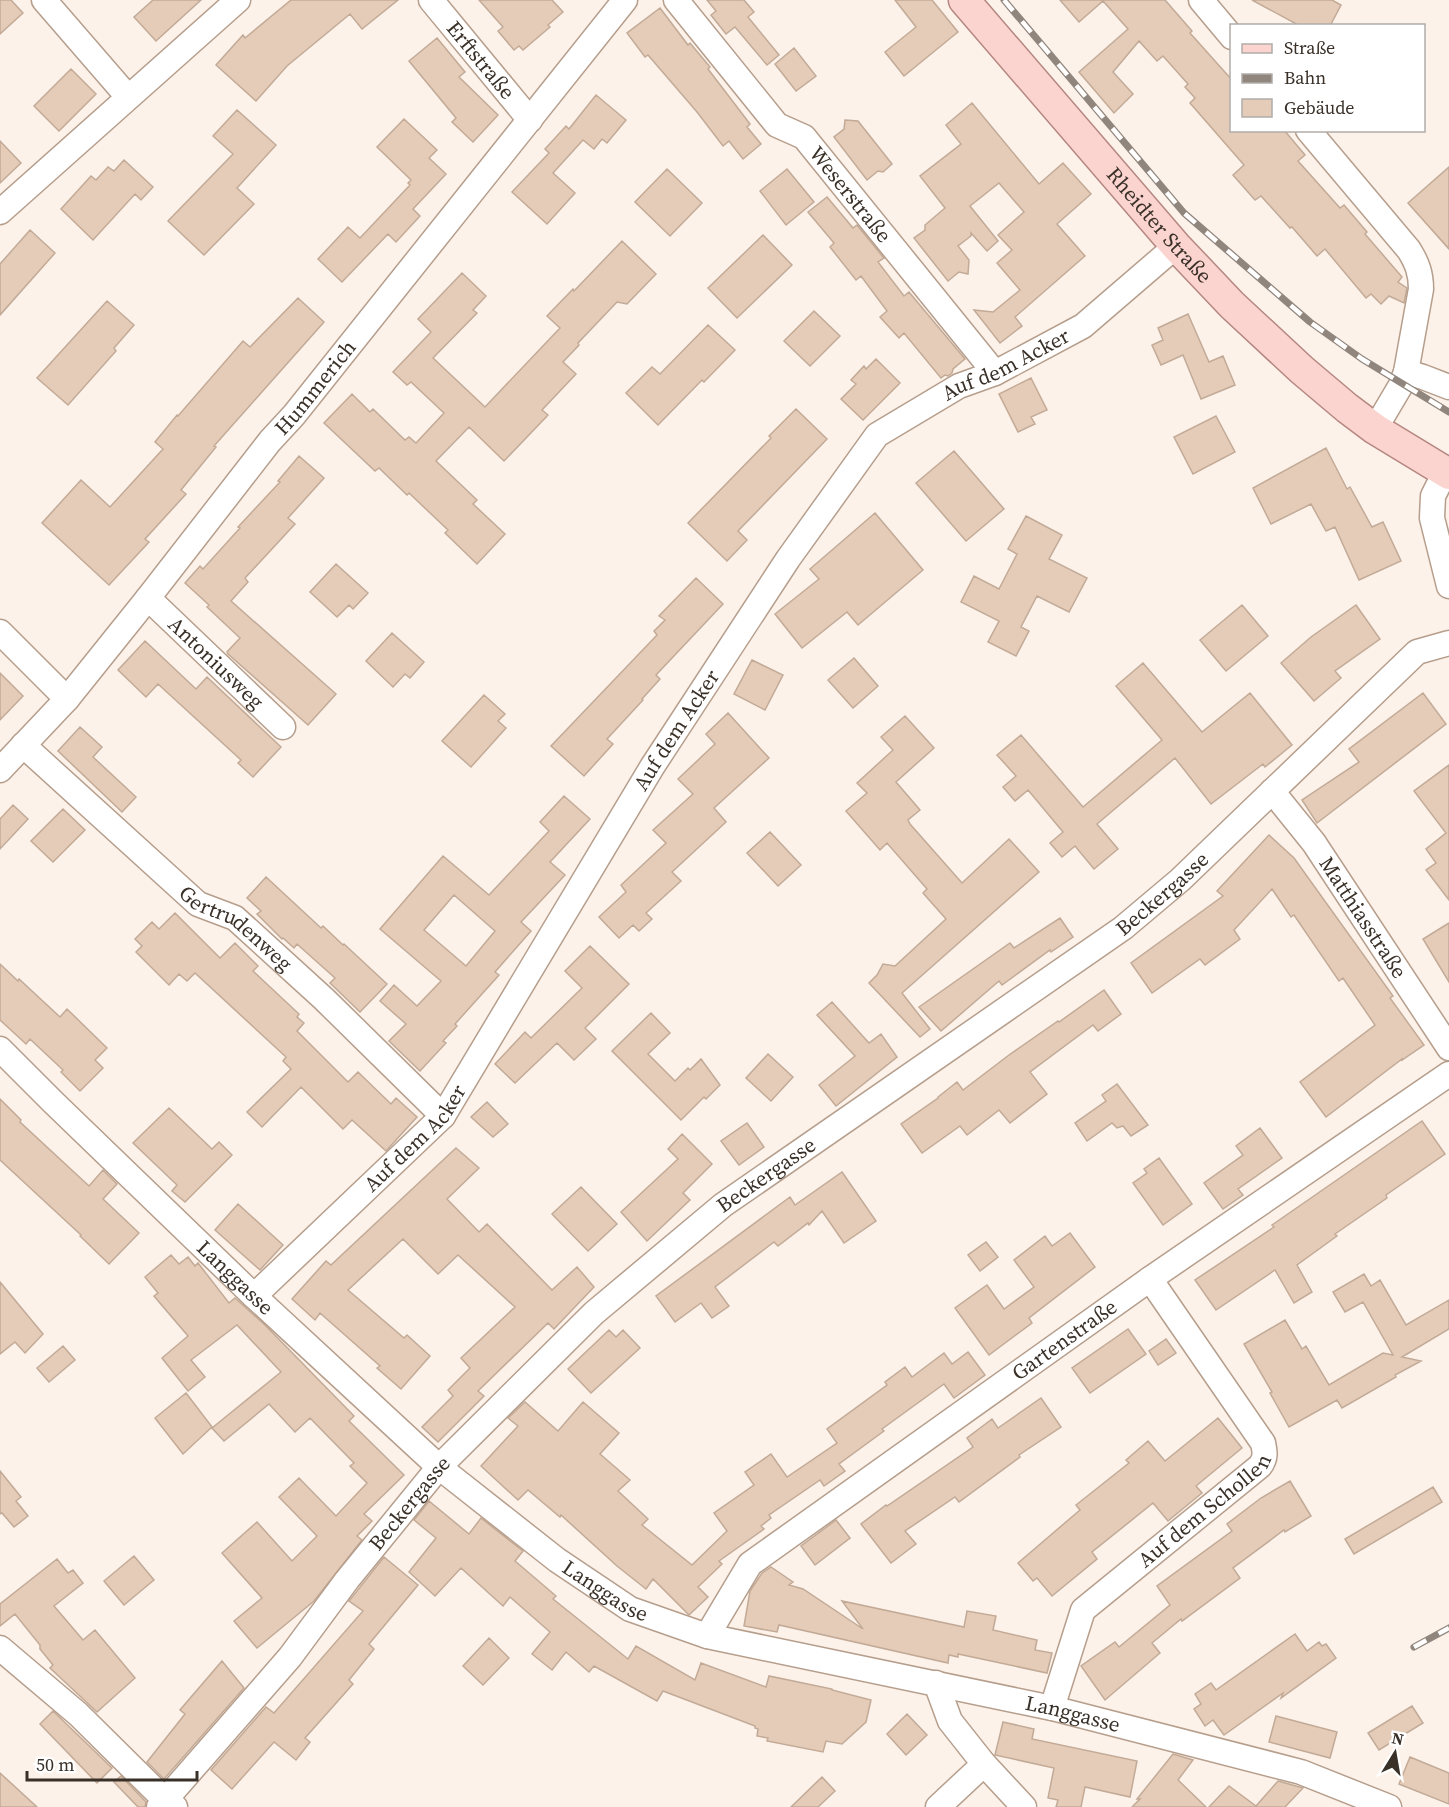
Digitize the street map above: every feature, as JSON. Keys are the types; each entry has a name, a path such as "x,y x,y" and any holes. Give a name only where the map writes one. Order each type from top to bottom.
{"main road":[{"name":"Rheidter Straße","path":"964,0 1176,246 1232,305 1347,408 1376,429 1447,473"}],"street":[{"path":"44,0 128,97"},
{"path":"0,212 238,0"},
{"name":"Erftstraße","path":"431,0 530,120"},
{"name":"Hummerich","path":"0,770 67,699 270,441 294,415 625,0"},
{"name":"Weserstraße","path":"676,0 777,125 804,136 995,373"},
{"path":"1201,0 1230,35"},
{"path":"1310,132 1409,250 1421,276 1421,289 1406,372 1376,429"},
{"name":"Auf dem Acker","path":"254,1296 443,1116 652,767 788,559 877,435 959,386 995,373 1083,326 1176,246"},
{"path":"1406,372 1449,387"},
{"path":"1447,473 1433,496 1432,518 1449,586"},
{"name":"Antoniusweg","path":"148,598 283,727"},
{"path":"0,632 67,699"},
{"name":"Beckergasse","path":"167,1805 290,1657 347,1580 439,1467 594,1313 723,1205 1124,928 1180,880 1417,652 1449,643"},
{"name":"Gertrudenweg","path":"23,745 198,904 235,918 324,999 443,1116"},
{"name":"Matthiasstraße","path":"1272,791 1314,843 1449,1048"},
{"name":"Langgasse","path":"0,1049 254,1296 439,1467 556,1560 630,1609 707,1636 1052,1708 1301,1772 1389,1807"},
{"name":"Gartenstraße","path":"707,1636 750,1564 1149,1279 1449,1074"},
{"name":"Auf dem Schollen","path":"1052,1708 1083,1610 1260,1466 1264,1460 1263,1443 1149,1279"},
{"path":"0,1648 78,1714 167,1805"},
{"path":"936,1683 950,1721 984,1764 1024,1807"},
{"path":"938,1807 984,1764"}],"building":[{"path":"0,0 11,0 23,13 0,34"},
{"path":"153,0 201,0 156,41 134,17"},
{"path":"291,0 398,0 362,29 350,14 287,66 256,101 216,65 243,35 245,38"},
{"path":"479,0 552,0 563,12 548,25 550,27 523,50 519,46 514,50 498,31 503,27"},
{"path":"707,0 744,0 754,12 748,17 779,55 767,65 735,27 726,34 711,15 716,11"},
{"path":"895,0 932,0 958,32 904,76 885,52 916,27"},
{"path":"1060,0 1165,0 1192,31 1190,33 1230,78 1230,132 1286,132 1305,155 1298,161 1340,208 1344,205 1367,232 1365,234 1402,277 1398,282 1407,288 1404,303 1389,296 1381,304 1371,294 1366,298 1325,249 1317,256 1261,196 1255,200 1233,175 1244,165 1190,103 1195,98 1185,87 1188,84 1163,56 1157,61 1139,41 1113,72 1133,94 1114,113 1079,72 1128,29 1103,1 1079,22"},
{"path":"1252,0 1332,0 1341,5 1331,24 1296,24"},
{"path":"660,8 688,45 690,43 710,67 708,69 750,124 747,127 761,144 743,159 729,141 723,146 697,112 648,55 645,57 627,33"},
{"path":"437,38 465,72 459,77 498,115 473,142 452,122 456,118 409,61"},
{"path":"794,48 816,76 796,91 775,64"},
{"path":"71,69 96,94 59,131 34,106"},
{"path":"596,95 626,120 607,143 602,139 594,149 583,140 553,173 575,193 547,224 512,192 549,153 545,149 566,126 569,129"},
{"path":"972,103 1039,184 1063,163 1091,194 1057,224 1085,256 1015,317 1022,326 1000,343 974,310 993,312 1020,290 997,263 1012,250 998,235 1024,212 999,183 970,206 998,241 987,251 971,233 971,236 958,246 969,260 968,274 959,272 948,281 914,238 925,230 925,225 945,208 920,176 961,144 946,125"},
{"path":"237,110 276,145 237,188 254,204 204,255 168,221 233,154 213,136"},
{"path":"404,119 437,150 429,158 446,174 413,209 420,216 396,242 388,234 342,282 318,259 348,227 360,238 410,185 408,183 411,180 377,147"},
{"path":"845,120 858,121 892,164 883,172 878,171 867,180 834,137 844,129"},
{"path":"0,141 21,163 0,183"},
{"path":"124,160 153,187 141,200 135,194 93,240 61,209 91,176 96,180 108,167 114,171"},
{"path":"1449,167 1449,249 1408,203"},
{"path":"667,169 702,203 670,236 635,202"},
{"path":"787,169 814,202 786,225 760,191"},
{"path":"827,197 853,228 857,225 884,258 878,262 904,296 909,292 965,359 948,376 941,378 904,333 899,338 880,317 887,311 861,276 856,280 830,247 834,243 808,212"},
{"path":"30,230 55,253 0,315 0,264"},
{"path":"763,235 792,265 737,318 708,288"},
{"path":"622,241 656,274 627,304 617,302 563,362 576,374 542,410 548,415 504,461 469,427 436,461 477,500 473,504 505,534 477,564 445,533 448,530 409,493 407,495 379,468 375,471 324,423 352,394 370,412 373,409 405,440 409,437 416,443 444,413 411,382 407,385 393,372 431,332 418,319 462,273 486,296 473,310 477,313 433,358 485,407 560,328 547,316"},
{"path":"298,298 324,322 214,446 216,447 181,490 186,494 145,539 149,542 109,585 42,523 81,480 110,507 163,449 155,442 243,341 250,347"},
{"path":"107,301 134,325 114,348 116,351 68,405 37,378"},
{"path":"814,311 840,336 810,366 784,341"},
{"path":"1188,314 1209,362 1223,356 1235,385 1201,399 1183,355 1161,365 1152,345 1163,340 1158,328"},
{"path":"708,325 735,350 658,425 626,393 652,367 660,374"},
{"path":"876,359 900,383 863,420 841,399 856,384 851,380 864,366 866,369"},
{"path":"1031,378 1047,410 1031,417 1035,424 1018,432 999,394"},
{"path":"796,409 827,439 738,531 747,540 727,561 688,523"},
{"path":"1216,416 1235,452 1193,474 1174,437"},
{"path":"1326,448 1347,489 1350,487 1372,527 1383,522 1401,561 1359,580 1335,527 1326,531 1311,504 1271,524 1253,488"},
{"path":"954,451 1004,509 966,541 916,483"},
{"path":"299,456 324,478 288,518 295,524 245,578 248,582 231,601 336,694 308,725 228,654 227,652 240,638 185,583 200,566 203,569 240,528 238,527 280,482 278,481"},
{"path":"875,513 923,570 858,625 847,612 802,648 775,614 819,579 810,569"},
{"path":"1026,516 1062,535 1049,559 1087,578 1069,612 1037,596 1021,627 1029,631 1016,656 988,642 999,621 961,602 974,576 999,589 1017,554 1008,549"},
{"path":"336,564 368,593 353,609 349,605 337,617 310,592"},
{"path":"696,578 723,604 656,675 660,679 607,739 613,744 584,776 551,746 657,635 654,631 665,620 659,616"},
{"path":"1242,605 1268,636 1226,671 1200,640"},
{"path":"1356,605 1380,639 1335,671 1341,678 1314,701 1281,663 1311,637"},
{"path":"392,633 424,662 410,678 405,674 393,687 366,661"},
{"path":"145,641 196,689 207,677 281,747 253,777 238,763 241,760 158,684 146,697 118,670"},
{"path":"854,658 878,686 853,708 828,680"},
{"path":"752,660 783,675 765,710 734,694"},
{"path":"1143,663 1202,732 1250,693 1292,745 1265,767 1263,764 1211,804 1175,758 1097,824 1118,849 1094,869 1075,846 1062,857 1050,843 1063,832 1028,790 1015,801 1003,787 1016,776 997,755 1021,735 1083,807 1162,740 1116,686"},
{"path":"0,673 23,696 0,720"},
{"path":"1423,693 1446,724 1317,823 1302,800 1359,762 1349,749"},
{"path":"484,695 505,714 498,721 506,728 471,767 442,741"},
{"path":"728,713 769,758 714,808 726,822 672,872 681,881 646,913 652,919 639,931 633,925 619,938 599,917 626,892 621,885 666,843 653,830 693,794 678,779 715,744 706,734"},
{"path":"905,716 934,748 896,782 920,810 908,820 910,824 962,883 1009,839 1039,872 902,993 930,1029 920,1037 869,983 883,964 895,966 946,919 923,893 927,889 887,843 880,850 846,811 867,793 857,783 893,750 881,737"},
{"path":"80,727 102,747 93,757 136,797 122,812 58,751"},
{"path":"1449,765 1449,900 1426,870 1436,863 1426,849 1446,833 1414,791"},
{"path":"564,796 590,819 550,862 565,875 521,922 531,931 495,972 499,975 455,1024 457,1026 443,1041 446,1043 420,1071 389,1041 406,1024 380,1001 394,985 417,1006 441,981 380,929 443,856 489,895 549,831 540,822","holes":["454,895 495,931 466,966 424,930"]},
{"path":"13,805 28,819 0,849 0,819"},
{"path":"63,809 85,830 53,862 31,841"},
{"path":"770,832 801,865 778,886 747,853"},
{"path":"1269,835 1294,858 1393,996 1390,998 1424,1045 1326,1117 1300,1082 1375,1025 1343,978 1339,981 1294,915 1291,917 1272,889 1234,930 1240,939 1205,965 1200,959 1152,993 1131,963 1223,896 1217,891"},
{"path":"266,877 387,984 360,1012 330,983 335,978 297,944 294,948 282,939 257,914 261,911 247,898"},
{"path":"175,913 220,958 235,943 258,966 253,971 299,1014 297,1017 304,1023 297,1031 348,1082 358,1072 391,1104 396,1098 417,1117 386,1151 352,1120 343,1129 301,1087 262,1127 247,1112 291,1069 283,1061 286,1057 195,973 187,981 179,974 169,985 136,952 142,946 135,939 152,922 159,929"},
{"path":"1060,918 1073,937 1051,952 1050,950 1002,985 999,981 941,1031 919,1007 1010,943 1014,948"},
{"path":"1449,923 1449,982 1423,939"},
{"path":"590,946 629,984 585,1028 596,1039 574,1060 557,1043 515,1083 495,1064 525,1032 531,1038 582,988 565,971"},
{"path":"0,964 60,1017 67,1009 107,1048 95,1060 103,1068 80,1091 61,1072 63,1070 30,1039 26,1044 0,1020"},
{"path":"1104,990 1121,1014 1098,1031 1093,1025 1030,1072 1047,1094 1010,1123 999,1110 967,1135 960,1126 922,1153 901,1124 957,1082 963,1090 1009,1055"},
{"path":"832,1002 869,1043 881,1034 897,1057 836,1106 819,1085 855,1056 817,1015"},
{"path":"651,1013 670,1033 648,1054 675,1081 701,1059 720,1085 681,1120 612,1051"},
{"path":"768,1054 793,1077 771,1101 746,1078"},
{"path":"1117,1084 1148,1125 1131,1136 1123,1126 1117,1128 1112,1123 1087,1141 1075,1123 1106,1101 1102,1095"},
{"path":"0,1099 21,1120 20,1122 89,1186 103,1170 117,1184 103,1199 139,1233 109,1264 0,1160"},
{"path":"487,1102 508,1124 493,1137 471,1117"},
{"path":"169,1108 212,1149 219,1142 232,1155 185,1202 172,1191 177,1185 133,1143"},
{"path":"1422,1121 1445,1154 1386,1195 1387,1198 1335,1234 1337,1236 1297,1265 1312,1292 1294,1303 1275,1270 1216,1310 1195,1280 1274,1227 1272,1225"},
{"path":"747,1123 764,1147 739,1165 721,1141"},
{"path":"1260,1128 1282,1158 1238,1189 1243,1195 1223,1209 1204,1183 1243,1155 1236,1146"},
{"path":"682,1134 712,1164 683,1193 690,1200 647,1241 621,1212 678,1159 668,1149"},
{"path":"456,1148 479,1168 447,1199 479,1232 487,1224 552,1290 577,1267 594,1287 554,1329 548,1323 478,1391 484,1396 438,1442 422,1427 453,1396 448,1390 470,1368 461,1358 515,1307 458,1255 438,1274 403,1239 348,1290 404,1338 407,1335 430,1356 401,1389 377,1368 380,1366 320,1313 315,1320 292,1299 326,1261 331,1265"},
{"path":"1159,1158 1192,1204 1163,1225 1133,1183 1147,1173 1144,1169"},
{"path":"842,1172 876,1221 844,1243 822,1211 809,1225 808,1223 778,1246 774,1242 715,1287 729,1306 712,1318 701,1303 675,1322 656,1296 790,1197 795,1205"},
{"path":"581,1187 617,1224 588,1251 552,1214"},
{"path":"238,1204 283,1245 260,1270 215,1230"},
{"path":"1070,1233 1095,1267 1029,1318 1032,1323 989,1355 955,1308 987,1285 1004,1309 1034,1287 1014,1260 1045,1236 1052,1246"},
{"path":"986,1242 998,1257 980,1271 968,1255"},
{"path":"171,1255 179,1264 188,1257 195,1266 198,1263 229,1303 235,1298 265,1325 354,1416 349,1421 404,1475 364,1514 372,1521 357,1536 362,1540 314,1601 257,1648 234,1621 262,1598 222,1553 257,1522 292,1561 317,1536 279,1497 299,1478 336,1516 367,1483 350,1466 354,1463 310,1418 295,1432 269,1404 224,1441 212,1428 281,1372 237,1325 191,1360 205,1377 188,1391 162,1358 188,1336 154,1296 158,1293 145,1277"},
{"path":"1364,1274 1371,1286 1380,1280 1406,1325 1449,1300 1449,1329 1402,1357 1421,1361 1395,1375 1396,1377 1342,1408 1337,1400 1289,1427 1244,1344 1285,1320 1302,1349 1306,1346 1329,1385 1383,1353 1393,1355 1363,1302 1345,1312 1333,1292"},
{"path":"0,1282 43,1334 25,1353 15,1342 0,1354"},
{"path":"1128,1329 1146,1354 1090,1393 1072,1368"},
{"path":"609,1330 616,1337 623,1330 640,1348 591,1393 568,1369"},
{"path":"1166,1339 1176,1353 1158,1365 1149,1351"},
{"path":"63,1346 75,1360 49,1382 37,1368"},
{"path":"968,1352 985,1375 954,1398 944,1384 839,1464 845,1471 824,1486 820,1480 769,1515 771,1518 761,1526 764,1529 719,1561 722,1564 698,1587 708,1597 689,1615 653,1579 646,1589 561,1515 560,1517 528,1490 518,1500 481,1466 518,1426 508,1418 525,1402 558,1431 583,1402 619,1433 600,1454 630,1480 618,1491 648,1519 642,1525 692,1565 727,1531 714,1513 754,1485 745,1472 771,1454 787,1477 837,1443 827,1429 887,1385 885,1382 905,1367 912,1377 944,1353 952,1364"},
{"path":"186,1393 212,1427 183,1454 155,1418"},
{"path":"1041,1398 1061,1427 1019,1455 1020,1457 959,1502 955,1497 905,1531 916,1544 891,1563 861,1524 973,1447 967,1438 992,1419 998,1428"},
{"path":"1218,1418 1242,1448 1196,1486 1202,1493 1168,1521 1153,1503 1092,1552 1097,1559 1052,1596 1037,1578 1033,1581 1018,1563 1080,1510 1076,1505 1129,1463 1126,1460 1148,1441 1165,1461"},
{"path":"0,1471 21,1497 16,1501 28,1516 14,1527 2,1513 0,1514"},
{"path":"1290,1481 1311,1516 1285,1532 1284,1530 1233,1568 1240,1578 1182,1621 1181,1619 1152,1643 1160,1653 1105,1700 1081,1666 1115,1642 1119,1647 1170,1605 1157,1586 1232,1531 1227,1524 1261,1498"},
{"path":"1433,1487 1442,1502 1354,1554 1345,1539"},
{"path":"429,1501 469,1534 481,1518 523,1551 515,1561 556,1596 553,1599 628,1659 636,1646 695,1680 701,1663 766,1687 769,1676 832,1689 871,1700 866,1722 842,1744 826,1741 823,1752 767,1741 768,1738 757,1736 758,1729 755,1726 663,1691 657,1701 594,1666 589,1672 566,1652 552,1670 532,1654 550,1632 510,1597 503,1606 461,1568 435,1596 409,1572 436,1538 414,1520"},
{"path":"836,1520 850,1538 815,1565 801,1546"},
{"path":"134,1556 154,1580 124,1605 104,1581"},
{"path":"384,1557 418,1585 369,1644 374,1649 349,1680 353,1684 305,1738 310,1742 296,1760 274,1742 232,1789 211,1770 266,1707 274,1713 363,1611 349,1601"},
{"path":"57,1559 68,1573 73,1570 83,1583 54,1606 83,1640 95,1630 135,1678 97,1712 50,1668 53,1665 15,1614 0,1626 0,1604"},
{"path":"771,1567 793,1582 789,1585 803,1589 863,1629 842,1601 964,1627 967,1611 996,1616 993,1630 1037,1640 1035,1650 1052,1653 1047,1673 958,1654 958,1657 949,1655 948,1663 779,1625 777,1632 744,1626 750,1591 762,1573"},
{"path":"1295,1634 1307,1651 1319,1642 1322,1646 1326,1644 1336,1658 1281,1698 1283,1693 1224,1735 1213,1720 1205,1726 1194,1709 1201,1704 1195,1694 1211,1683 1216,1690"},
{"path":"489,1638 509,1658 483,1685 463,1666"},
{"path":"222,1661 244,1688 164,1779 147,1762 185,1714 180,1710"},
{"path":"1412,1706 1423,1723 1379,1750 1368,1733"},
{"path":"53,1711 112,1768 97,1783 40,1724"},
{"path":"907,1714 927,1735 906,1755 887,1734"},
{"path":"1276,1716 1337,1732 1330,1758 1269,1742"},
{"path":"1003,1722 1034,1729 1032,1739 1137,1761 1130,1797 1085,1787 1081,1807 1056,1807 1058,1800 1048,1798 1054,1768 995,1755"},
{"path":"1173,1754 1193,1760 1178,1780 1206,1807 1132,1807 1140,1799 1137,1799"},
{"path":"1410,1757 1449,1773 1449,1804 1399,1784"},
{"path":"0,1773 37,1807 0,1807"},
{"path":"121,1776 146,1802 145,1807 138,1807 114,1782"},
{"path":"822,1777 835,1791 818,1807 791,1807"},
{"path":"1278,1781 1303,1788 1285,1807 1209,1807 1229,1786 1256,1806"}],"railway":[{"path":"1004,0 1184,213 1310,322 1362,359 1449,412"},
{"path":"1414,1647 1449,1628"}]}
